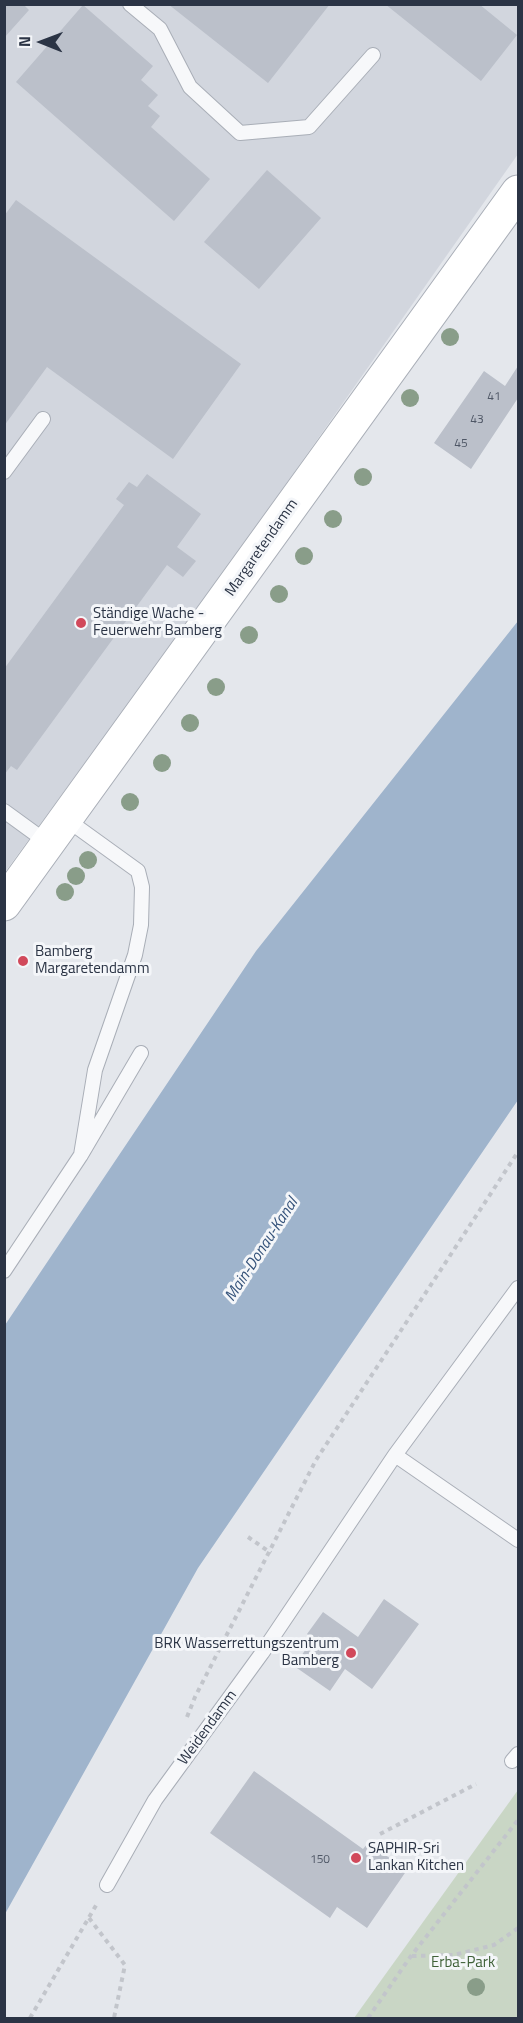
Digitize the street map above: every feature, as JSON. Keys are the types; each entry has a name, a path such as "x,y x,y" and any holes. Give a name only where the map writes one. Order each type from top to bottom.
{"street":[{"name":"Margaretendamm","path":"4,904 519,192"}],"lane":[{"path":"130,4 160,29 190,87 240,133 309,127 373,55"},
{"path":"4,472 43,419"},
{"path":"4,811 57,831 138,871 142,887 141,925 135,955 95,1070 81,1155"},
{"path":"4,1271 81,1155 141,1053"},
{"name":"Weidendamm","path":"106,1885 156,1800 262,1653 395,1455 519,1288"},
{"path":"395,1455 519,1540"}],"path":[{"path":"183,1728 195,1697 271,1553 316,1460 519,1152"},
{"path":"248,1537 271,1553"},
{"path":"380,1834 476,1784"},
{"path":"368,2019 411,1956 519,1820"},
{"path":"30,2019 106,1885"},
{"path":"89,1918 125,1965 114,2019"},
{"path":"411,1956 454,1955 494,1945 519,1928"}],"shaded area":[{"path":"5,5 518,5 518,154 215,585 5,872"}],"green space":[{"name":"Erba-Park","path":"518,1790 518,2018 354,2018"}],"water":[{"name":"Main-Donau-Kanal","path":"518,621 518,1100 198,1568 5,1914 5,1325 256,951"}],"building":[{"path":"4,4 23,4 29,10 4,38"},
{"path":"168,4 330,4 268,83"},
{"path":"385,4 479,4 517,35 481,81"},
{"path":"83,5 153,66 141,80 158,95 148,106 160,116 151,127 210,179 174,221 16,82"},
{"path":"267,170 321,218 259,289 204,242"},
{"path":"16,200 241,364 173,459 47,367 4,426 4,216"},
{"path":"518,366 518,398 471,469 434,443 484,371 505,386"},
{"name":"Ständige Wache - Feuerwehr Bamberg","path":"147,474 201,514 177,547 196,561 183,577 167,565 17,770 11,766 4,775 4,669 124,505 116,499 129,482 137,487"},
{"name":"BRK Wasserrettungszentrum Bamberg","path":"384,1599 419,1624 372,1689 345,1669 330,1691 294,1666 313,1639 307,1634 323,1612 358,1637"},
{"path":"254,1771 363,1849 368,1843 407,1870 367,1928 337,1907 330,1918 210,1833"}],"place":[{"name":"Ständige Wache - Feuerwehr Bamberg","path":"81,623"},
{"name":"Bamberg Margaretendamm","path":"23,961"},
{"name":"BRK Wasserrettungszentrum Bamberg","path":"351,1653"},
{"name":"SAPHIR-Sri Lankan Kitchen","path":"356,1858"}]}
